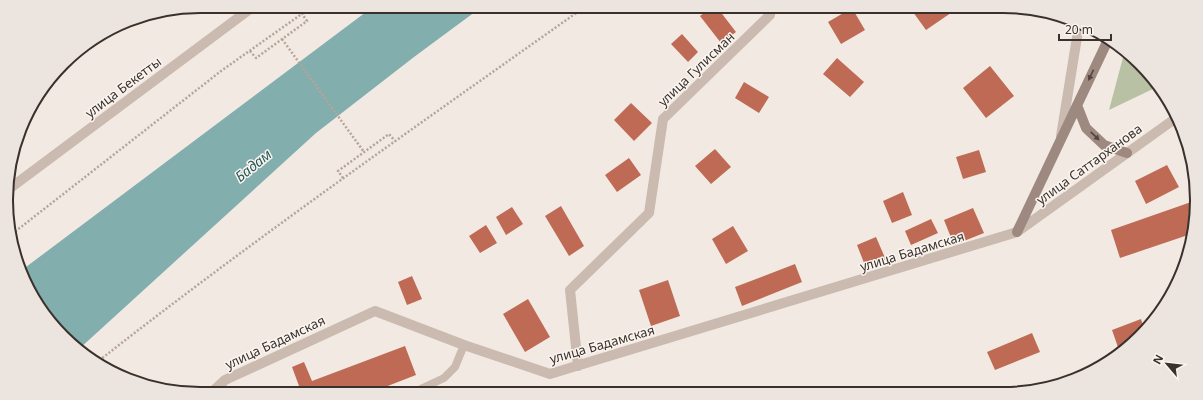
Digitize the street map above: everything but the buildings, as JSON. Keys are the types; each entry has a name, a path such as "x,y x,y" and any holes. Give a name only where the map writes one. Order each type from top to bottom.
{"street":[{"name":"улица Бекетты","path":"14,184 245,13"},
{"name":"улица Гулисман","path":"578,366 570,290 649,213 663,119 770,15 770,13"},
{"path":"1060,140 1078,29"},
{"path":"1017,232 1106,44"},
{"path":"1077,105 1086,128 1104,145 1127,153"},
{"name":"улица Саттарханова","path":"1017,232 1173,120"},
{"name":"улица Бадамская","path":"217,387 224,380 376,311 464,345 550,374 1017,232"}],"lane":[{"path":"425,387 444,378 455,367 464,345"}],"path":[{"path":"101,359 343,178 576,13"},
{"path":"16,231 250,50 302,14 307,21 256,58 250,50"},
{"path":"282,40 364,152"},
{"path":"343,178 338,171 389,134 395,141"}],"green space":[{"path":"1123,57 1144,77 1153,89 1109,110"}],"water":[{"name":"Бадам","path":"365,13 474,13 316,133 83,346 59,323 52,314 38,294 25,267"}]}
